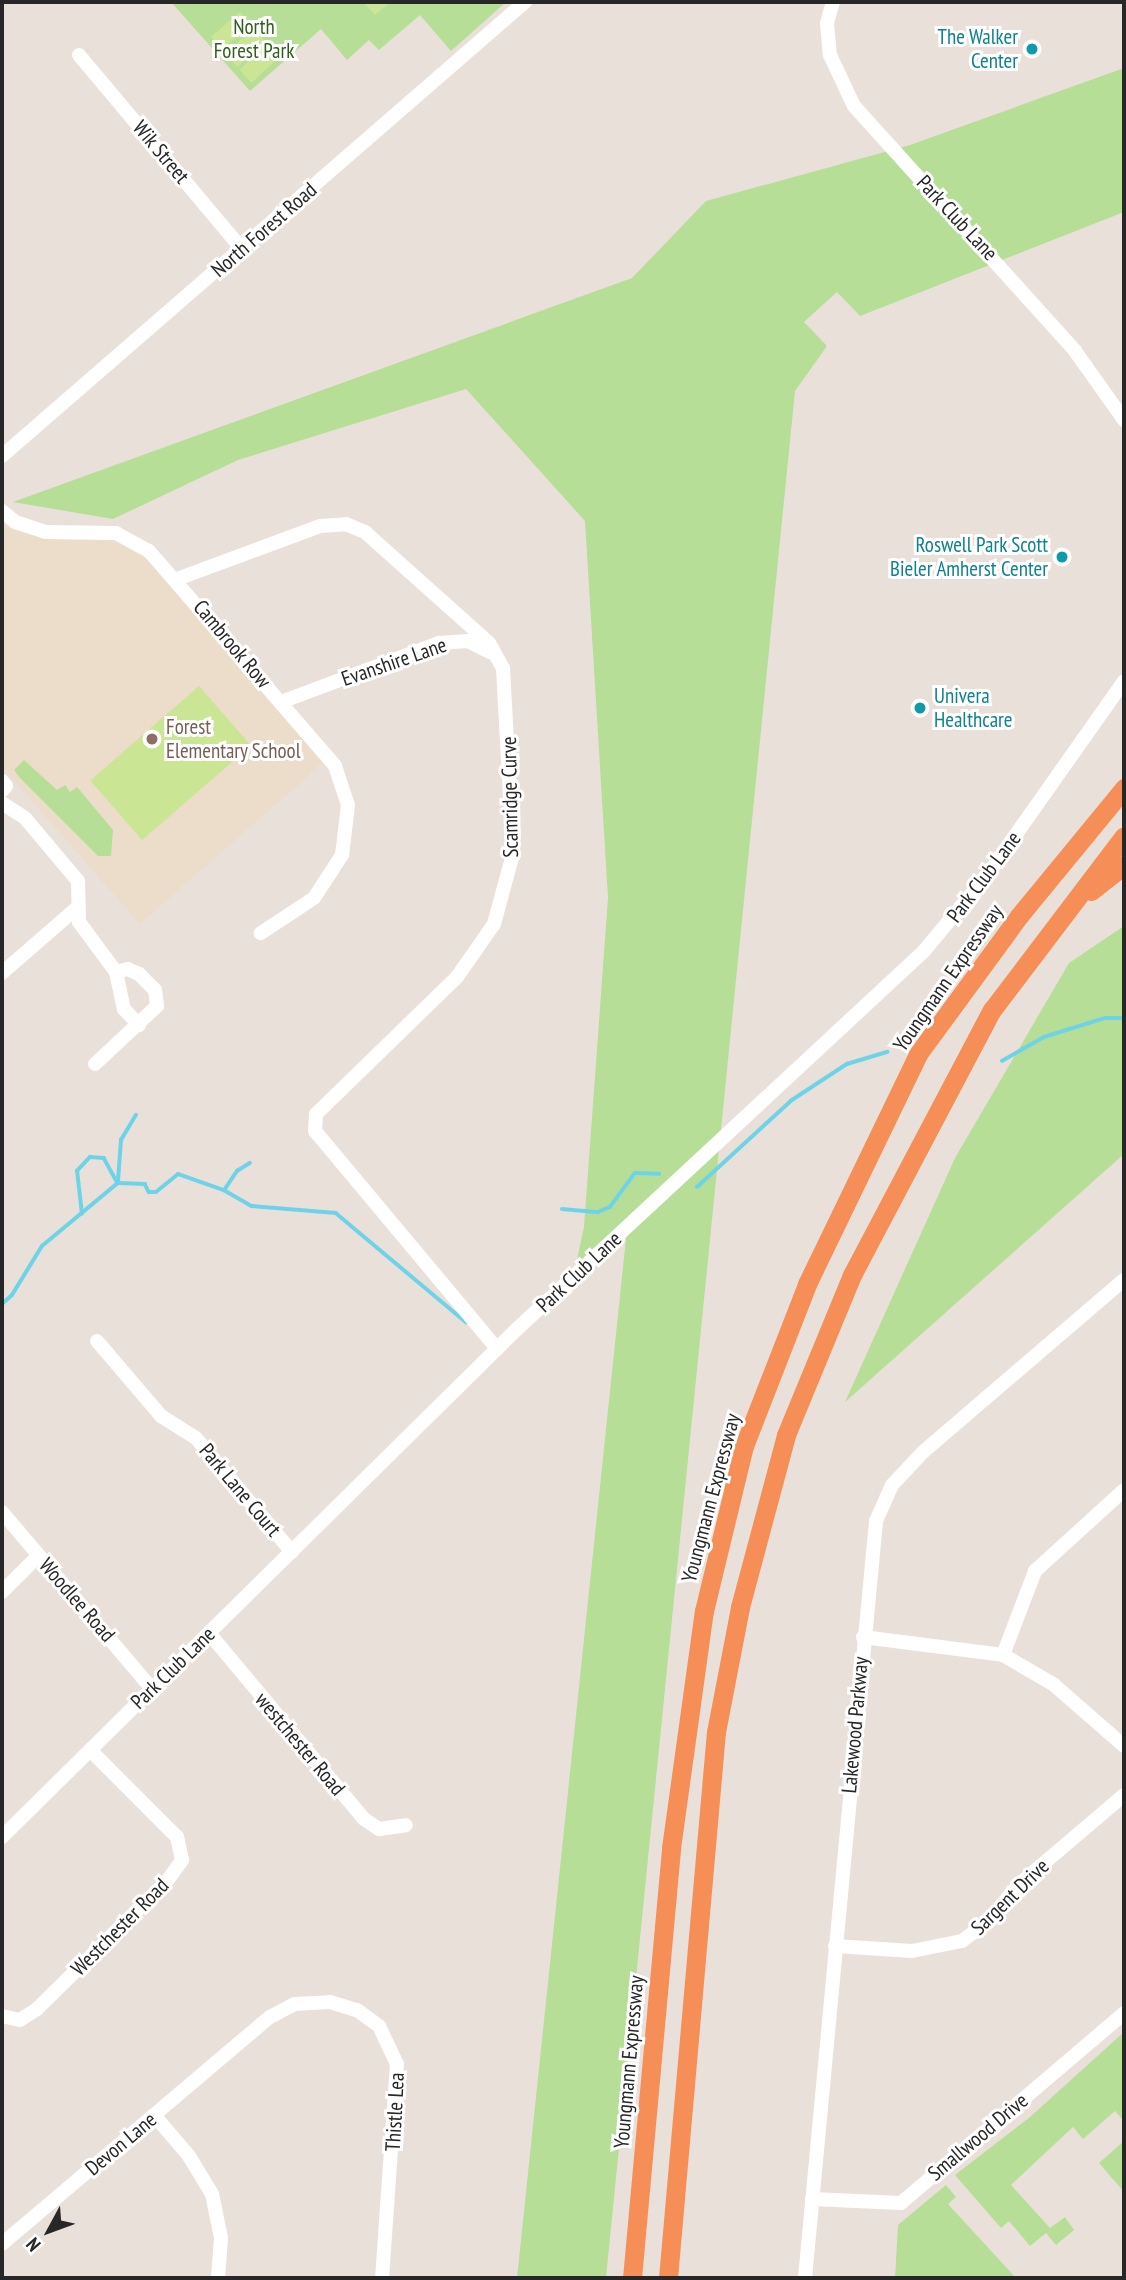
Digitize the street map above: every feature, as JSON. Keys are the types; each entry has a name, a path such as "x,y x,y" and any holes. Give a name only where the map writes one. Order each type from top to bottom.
{"highway":[{"path":"1097,818 1124,780"},
{"name":"Youngmann Expressway","path":"632,2278 673,1835 704,1611 744,1446 807,1284 918,1055 1097,818 1124,788"},
{"path":"668,2278 716,1732 759,1530 786,1435 852,1275 992,1010 1049,930 1124,836"},
{"path":"1049,930 1124,865"}],"street":[{"name":"North Forest Road","path":"2,456 525,2"},
{"name":"Park Club Lane","path":"833,2 827,23 830,55 854,106 1081,358 1124,420"},
{"name":"Wik Street","path":"79,55 242,249"},
{"name":"Cambrook Row","path":"2,511 15,522 46,532 116,533 149,551 177,579 338,772 345,788 348,825 342,855 326,884 309,902 261,933"},
{"name":"Scamridge Curve","path":"177,579 320,526 346,524 365,532 451,608 489,643 502,665 506,680 513,836 503,901 474,957 316,1114 315,1131 497,1349"},
{"path":"439,643 456,624 451,608"},
{"name":"Evanshire Lane","path":"281,702 439,643 476,643 502,665"},
{"name":"Park Club Lane","path":"2,1837 497,1349 924,951 988,874 1124,681"},
{"path":"2,781 6,786 2,791"},
{"path":"2,803 25,818 78,881 78,907 86,936 116,972 124,1009 139,1025"},
{"path":"2,972 78,907"},
{"path":"95,1064 157,1006 155,990 128,969 116,972"},
{"name":"Lakewood Parkway","path":"804,2278 874,1529 892,1485 923,1452 1124,1280"},
{"name":"Park Lane Court","path":"97,1341 161,1416 196,1438 292,1552"},
{"path":"1003,1655 1035,1571 1124,1490"},
{"name":"Woodlee Road","path":"2,1511 152,1689"},
{"path":"2,1592 38,1556"},
{"name":"westchester Road","path":"209,1633 364,1819 379,1829 406,1825"},
{"path":"863,1637 1003,1655 1053,1684 1124,1746"},
{"name":"Westchester Road","path":"2,2016 20,2020 37,2009 167,1881 182,1860 177,1837 90,1750"},
{"name":"Sargent Drive","path":"835,1946 922,1951 962,1941 990,1920 1017,1886 1124,1795"},
{"name":"Thistle Lea","path":"208,2070 270,2017 294,2004 343,2004 379,2026 393,2051 399,2077 382,2278"},
{"name":"Smallwood Drive","path":"812,2199 901,2203 1124,2013"},
{"name":"Devon Lane","path":"2,2245 208,2070"},
{"path":"154,2115 189,2156 212,2194 221,2238 218,2278"}],"shaded area":[{"name":"Forest Elementary School","path":"2,524 44,539 109,541 133,547 154,565 323,763 140,924 2,767"}],"green space":[{"name":"North Forest Park","path":"171,2 505,3 451,51 420,15 379,50 369,40 347,60 321,29 250,91"},
{"path":"363,2 391,2 375,15"},
{"path":"240,12 251,25 222,49 211,36"},
{"path":"253,28 265,41 237,67 225,54"},
{"path":"267,44 279,57 251,83 239,70"},
{"path":"1124,68 1124,212 860,316 837,292 804,322 827,346 795,391 606,2278 517,2278 627,1229 573,1278 584,1227 608,898 585,521 466,389 238,460 113,519 13,502 632,278 706,201 910,145"},
{"path":"199,686 251,746 142,840 90,780"},
{"path":"24,760 57,790 65,785 70,792 77,787 113,830 111,856 98,856 20,778 14,770"},
{"path":"1124,926 1124,1154 845,1402 955,1158 1069,963"},
{"path":"1124,2032 1124,2121 1115,2111 1083,2139 1073,2127 1011,2185 1050,2228 1065,2217 1074,2230 1056,2245 1046,2233 1030,2246 1009,2221 1001,2228 955,2175 1030,2117"},
{"path":"1124,2141 1124,2192 1099,2163"},
{"path":"946,2185 956,2197 948,2204 1016,2278 895,2278 898,2225"}],"waterway":[{"path":"1002,1061 1044,1037 1105,1018 1124,1018"},
{"path":"697,1187 792,1100 847,1064 887,1052"},
{"path":"118,1181 121,1140 136,1115"},
{"path":"82,1214 77,1171 90,1157 104,1158 118,1183"},
{"path":"225,1189 237,1171 250,1163"},
{"path":"562,1209 598,1212 610,1207 635,1173 659,1174"},
{"path":"2,1304 12,1295 42,1246 118,1183 145,1184 149,1192 156,1192 178,1174 224,1190 252,1206 336,1213 466,1322"}],"place":[{"name":"The Walker Center","path":"1032,49"},
{"name":"Roswell Park Scott Bieler Amherst Center","path":"1062,557"},
{"name":"Univera Healthcare","path":"920,708"},
{"name":"Forest Elementary School","path":"152,739"}]}
